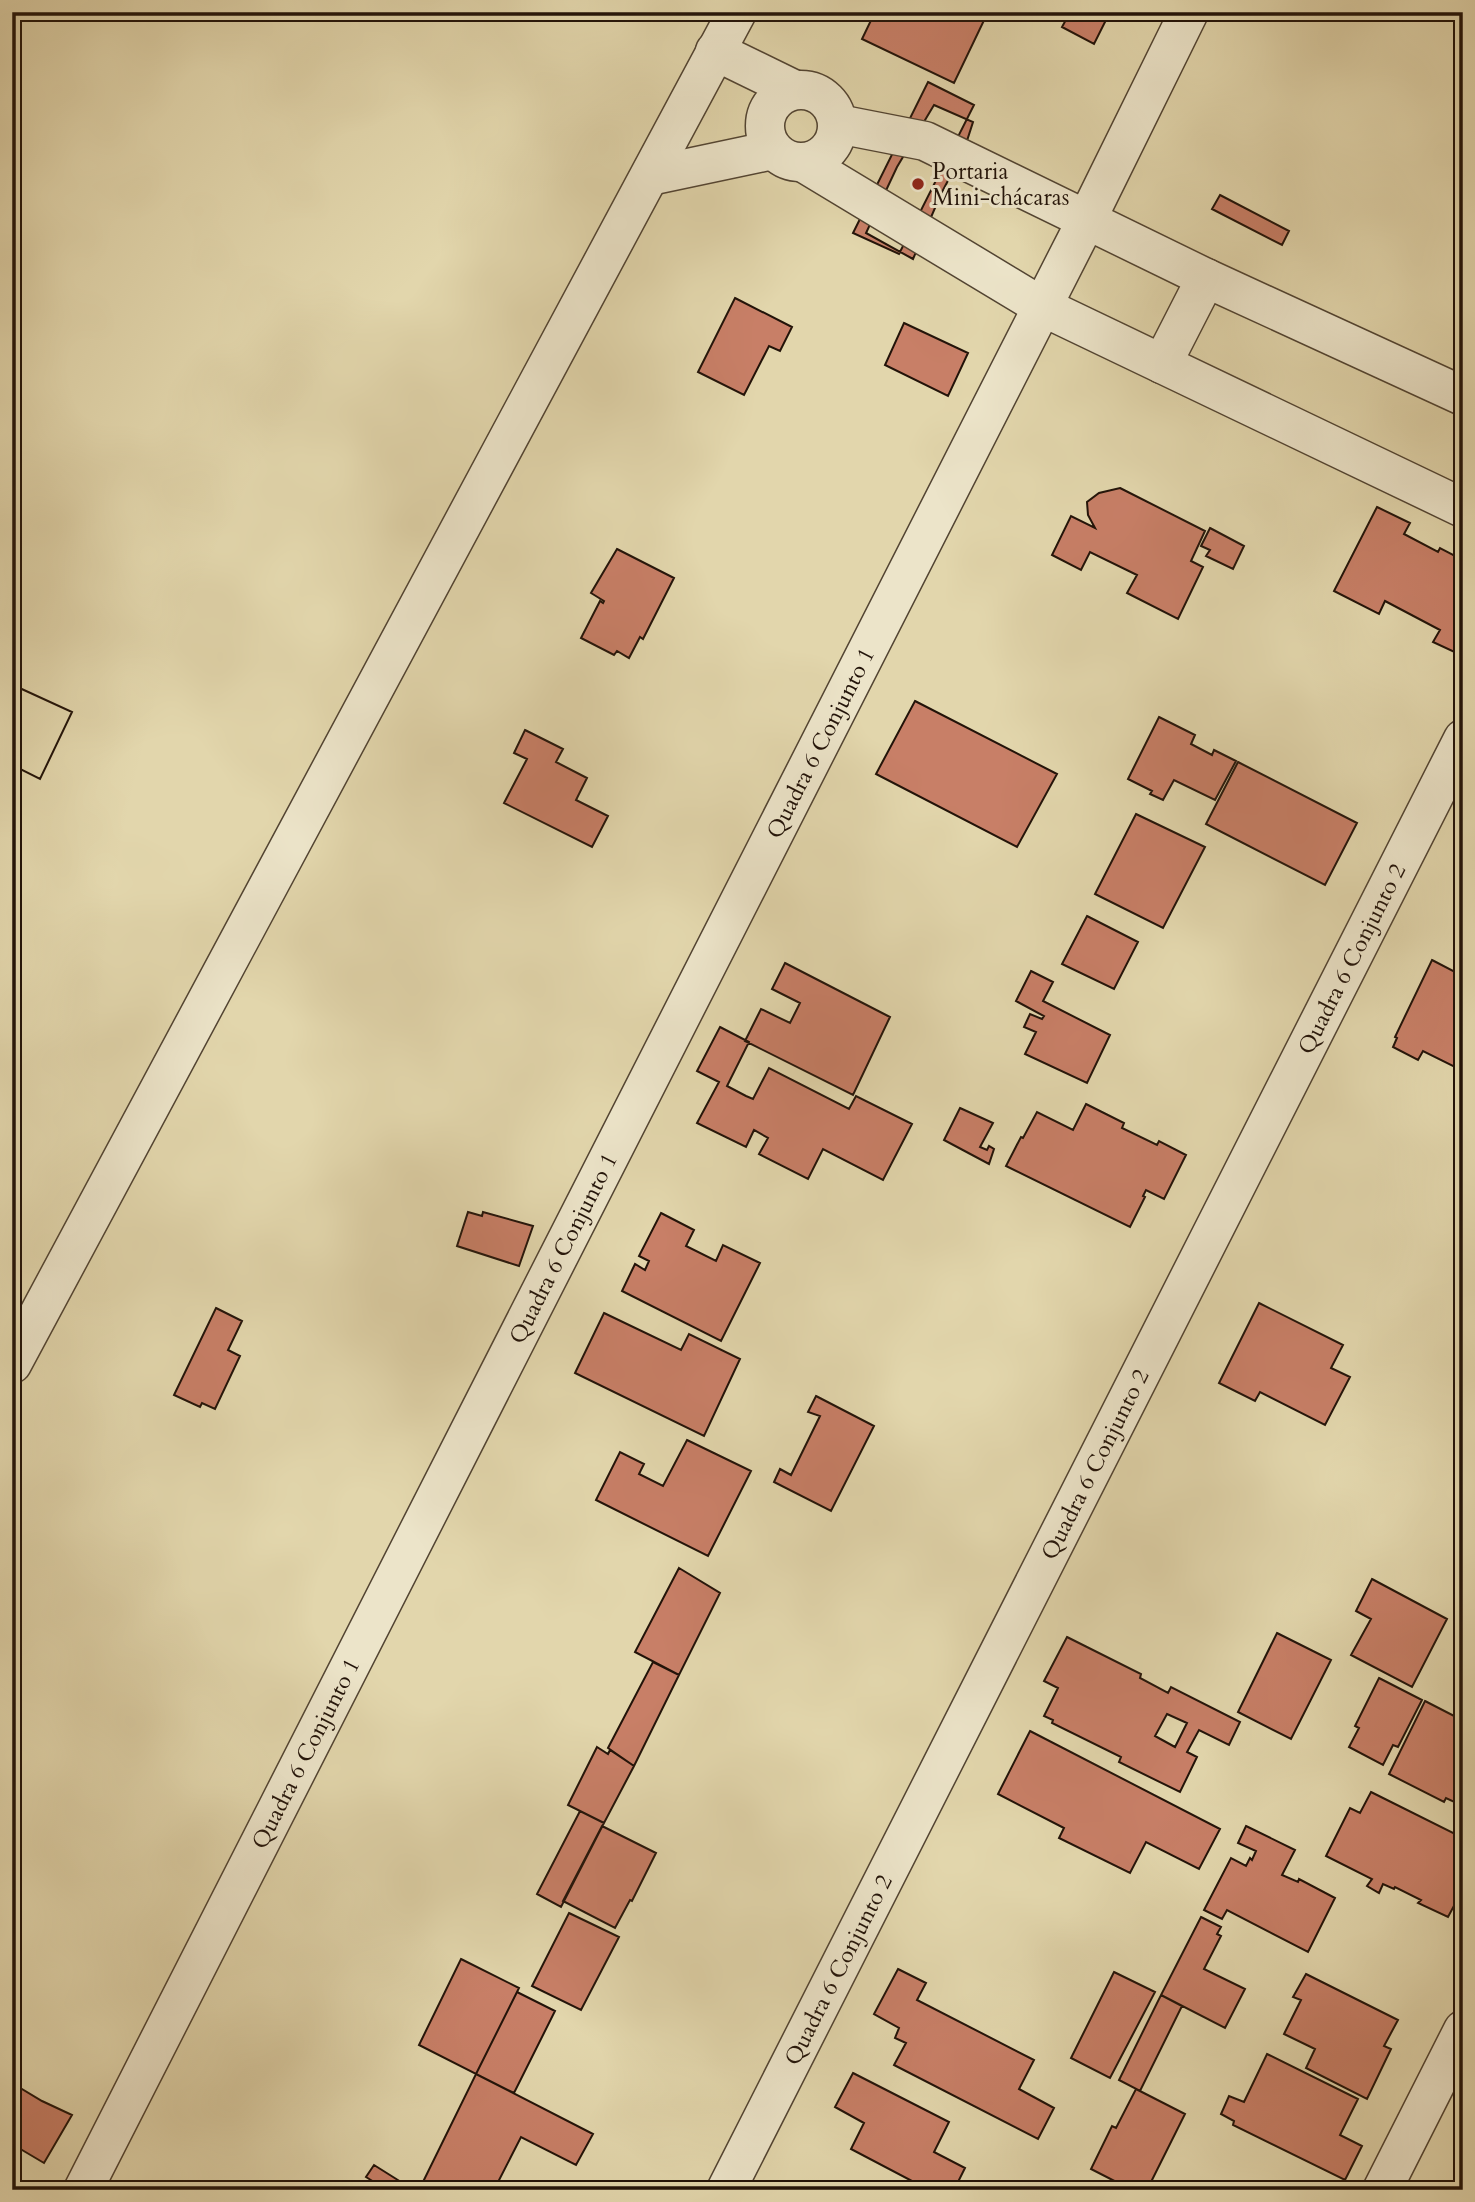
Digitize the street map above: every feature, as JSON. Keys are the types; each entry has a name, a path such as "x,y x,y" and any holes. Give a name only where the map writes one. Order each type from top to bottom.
{"street":[{"path":"12,1364 737,12"},
{"name":"Quadra 6 Conjunto 1","path":"83,2190 1087,219 1189,12"},
{"path":"650,176 789,157 822,157 835,142 838,124 831,103 814,91 793,89 715,51"},
{"path":"793,89 776,98 765,115 764,134 789,157 1041,306 1463,508"},
{"path":"838,124 925,141 1206,278 1463,397"},
{"path":"1162,364 1206,278"},
{"name":"Quadra 6 Conjunto 2","path":"726,2190 1463,739"},
{"path":"1382,2190 1463,2030"}],"building":[{"path":"875,12 988,12 954,83 862,39"},
{"path":"1062,12 1110,12 1094,44 1062,27 1068,16"},
{"name":"Portaria Mini-chácaras","path":"928,82 974,105 899,254 853,233"},
{"name":"Portaria Mini-chácaras","path":"934,105 973,122 964,150 941,194 913,259 866,233 897,167"},
{"path":"1220,195 1289,231 1282,245 1212,209"},
{"path":"735,298 792,327 780,351 769,346 744,395 698,372"},
{"path":"904,323 968,353 948,396 885,365"},
{"path":"1120,488 1205,531 1191,561 1203,567 1178,619 1127,593 1137,575 1090,552 1081,570 1052,555 1071,516 1095,528 1088,515 1087,502 1099,493"},
{"path":"1377,507 1410,523 1404,534 1438,552 1440,548 1463,560 1463,656 1433,642 1440,630 1385,601 1379,614 1334,591"},
{"path":"1210,528 1244,546 1233,569 1206,556 1210,550 1201,546"},
{"path":"617,549 674,578 643,639 640,637 629,658 617,651 614,655 581,638 600,601 604,601 591,593"},
{"path":"13,685 72,712 40,779 12,765"},
{"path":"13,685 72,712 40,779 12,765"},
{"path":"915,701 1057,774 1017,847 876,774"},
{"path":"1159,717 1195,735 1191,744 1212,755 1214,750 1236,761 1215,800 1174,780 1163,800 1128,779"},
{"path":"525,730 563,749 556,762 587,778 576,800 608,816 592,847 504,803 527,759 514,753"},
{"path":"1238,762 1357,823 1325,885 1206,824"},
{"path":"1136,814 1205,847 1163,928 1095,894"},
{"path":"1087,916 1138,942 1114,989 1062,964"},
{"path":"1432,960 1463,976 1463,1020 1458,1030 1463,1032 1463,1071 1423,1051 1418,1060 1393,1047 1397,1038 1395,1037"},
{"path":"785,963 890,1017 853,1095 745,1041 761,1009 790,1023 800,1003 772,989"},
{"path":"1031,971 1053,982 1043,1001 1110,1035 1087,1083 1025,1054 1036,1032 1024,1027 1030,1014 1042,1019 1044,1016 1016,1001"},
{"path":"720,1027 749,1042 727,1086 746,1096 753,1099 769,1068 849,1109 856,1096 912,1124 883,1180 823,1149 808,1179 759,1154 768,1138 754,1130 746,1147 697,1123 719,1082 697,1071"},
{"path":"1086,1104 1124,1123 1122,1128 1157,1145 1159,1141 1186,1155 1164,1199 1146,1190 1130,1227 1006,1166 1037,1112 1073,1130"},
{"path":"960,1108 993,1123 980,1147 987,1150 989,1146 994,1149 989,1164 944,1140"},
{"path":"468,1212 482,1216 483,1212 533,1226 519,1266 457,1246"},
{"path":"661,1213 694,1230 686,1246 716,1261 723,1245 760,1263 721,1341 622,1291 635,1264 645,1270 649,1261 639,1256"},
{"path":"1259,1303 1343,1345 1331,1368 1350,1377 1325,1425 1260,1392 1255,1401 1219,1383"},
{"path":"216,1308 242,1321 228,1350 240,1356 215,1409 202,1403 200,1407 174,1395"},
{"path":"604,1313 681,1350 689,1334 740,1359 704,1436 575,1373"},
{"path":"816,1396 874,1426 831,1511 774,1482 780,1469 791,1475 820,1416 808,1412"},
{"path":"687,1440 751,1471 708,1556 596,1500 620,1452 644,1464 639,1474 663,1486"},
{"path":"679,1568 720,1593 679,1675 635,1652"},
{"path":"1372,1579 1447,1619 1412,1687 1351,1655 1371,1619 1356,1611"},
{"path":"1277,1633 1331,1660 1291,1739 1238,1712"},
{"path":"1067,1637 1141,1674 1140,1678 1168,1693 1171,1687 1240,1722 1229,1745 1199,1730 1187,1752 1197,1757 1180,1792 1119,1762 1121,1757 1052,1723 1053,1720 1044,1716 1058,1688 1044,1681","holes":["1167,1714 1187,1723 1175,1747 1155,1736"]},
{"path":"653,1662 679,1675 634,1766 608,1748"},
{"path":"1379,1678 1422,1700 1398,1747 1393,1745 1383,1765 1349,1747 1359,1728 1355,1726"},
{"path":"1425,1701 1462,1720 1457,1731 1463,1734 1463,1806 1446,1798 1444,1802 1389,1774"},
{"path":"1030,1731 1220,1829 1199,1869 1146,1842 1130,1873 1059,1838 1064,1828 998,1794"},
{"path":"597,1747 608,1754 610,1750 634,1766 604,1823 568,1805"},
{"path":"1371,1792 1455,1834 1459,1826 1463,1828 1463,1889 1448,1917 1418,1903 1421,1900 1395,1887 1394,1889 1383,1884 1379,1893 1367,1886 1372,1879 1326,1856 1350,1808 1360,1813"},
{"path":"580,1811 604,1823 561,1907 537,1894"},
{"path":"602,1826 656,1853 615,1928 563,1901"},
{"path":"1246,1826 1295,1850 1282,1875 1298,1882 1299,1879 1335,1898 1308,1952 1227,1910 1222,1919 1204,1910 1231,1858 1246,1866 1250,1858 1252,1860 1256,1851 1238,1843"},
{"path":"569,1913 619,1937 581,2010 532,1986"},
{"path":"1201,1917 1221,1927 1217,1934 1221,1936 1204,1969 1245,1989 1225,2028 1161,1995"},
{"path":"461,1959 519,1988 476,2074 419,2045"},
{"path":"898,1969 926,1983 917,2000 1034,2060 1019,2089 1054,2108 1038,2139 894,2065 906,2043 895,2038 899,2028 874,2014"},
{"path":"1114,1972 1155,1992 1110,2078 1071,2058"},
{"path":"1306,1974 1398,2020 1384,2046 1391,2049 1367,2099 1306,2068 1315,2049 1284,2034 1301,2000 1293,1997"},
{"path":"517,1992 555,2011 514,2093 476,2074"},
{"path":"1161,1995 1182,2006 1140,2091 1119,2080"},
{"path":"1267,2054 1358,2099 1340,2135 1362,2146 1345,2180 1233,2125 1234,2121 1221,2114 1229,2096 1244,2102"},
{"path":"853,2073 949,2122 934,2152 965,2168 954,2190 929,2190 851,2149 864,2123 835,2107"},
{"path":"476,2074 593,2134 576,2165 521,2137 494,2190 419,2190"},
{"path":"12,2083 72,2115 44,2163 12,2144"},
{"path":"1136,2089 1185,2114 1147,2190 1132,2190 1091,2169 1112,2126 1116,2128"},
{"path":"374,2165 401,2182 396,2190 387,2190 366,2177"},
{"path":"1463,2170 1463,2190 1453,2190"}],"place":[{"name":"Portaria Mini-chácaras","path":"918,184"}]}
